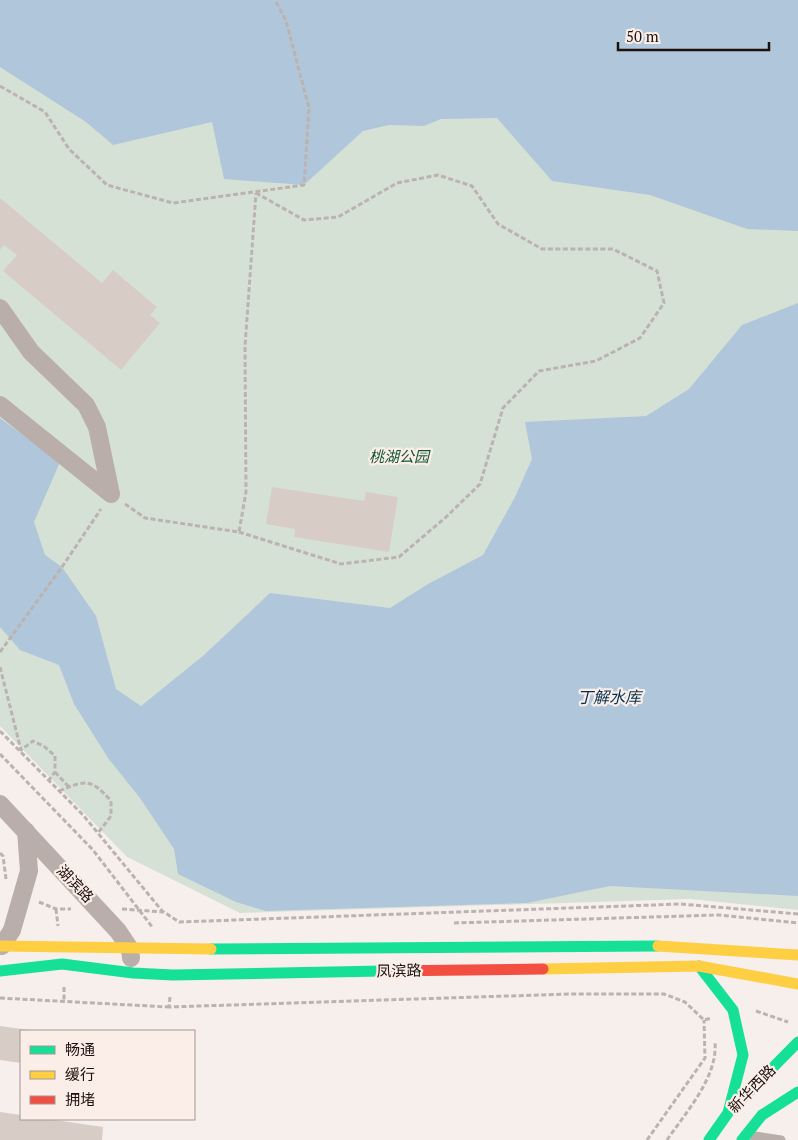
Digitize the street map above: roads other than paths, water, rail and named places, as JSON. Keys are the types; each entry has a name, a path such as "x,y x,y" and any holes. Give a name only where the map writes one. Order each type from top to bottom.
{"street":[{"path":"0,308 31,352 86,405 97,427 111,494 0,405"},
{"name":"湖滨路","path":"0,804 118,931 130,949 133,973"},
{"path":"1,946 12,930 29,871 26,831"},
{"name":"凤滨路","path":"1,946 130,949 671,946 798,955"},
{"name":"凤滨路","path":"0,971 62,964 133,973 173,975 699,966 798,984"},
{"path":"699,966 733,1010 743,1055 728,1113"},
{"name":"新华西路","path":"709,1140 728,1113 798,1042"},
{"name":"新华西路","path":"744,1137 762,1115 798,1092"}],"lane":[{"path":"744,1137 781,1140"}],"water":[{"path":"0,0 798,0 798,231 747,229 650,195 552,181 497,118 441,119 424,126 389,125 363,131 304,185 224,179 212,122 113,145 86,122 0,67"},
{"name":"丁解水库","path":"798,303 798,896 610,886 527,903 266,911 236,902 178,874 174,849 140,798 108,758 74,704 59,665 20,650 0,627 0,418 60,462 34,522 45,555 62,567 96,616 116,689 141,706 204,655 270,593 390,608 428,584 483,555 515,497 532,459 525,422 646,416 689,389 742,325"}],"park label":[{"name":"桃湖公园","path":"399,457"}]}
